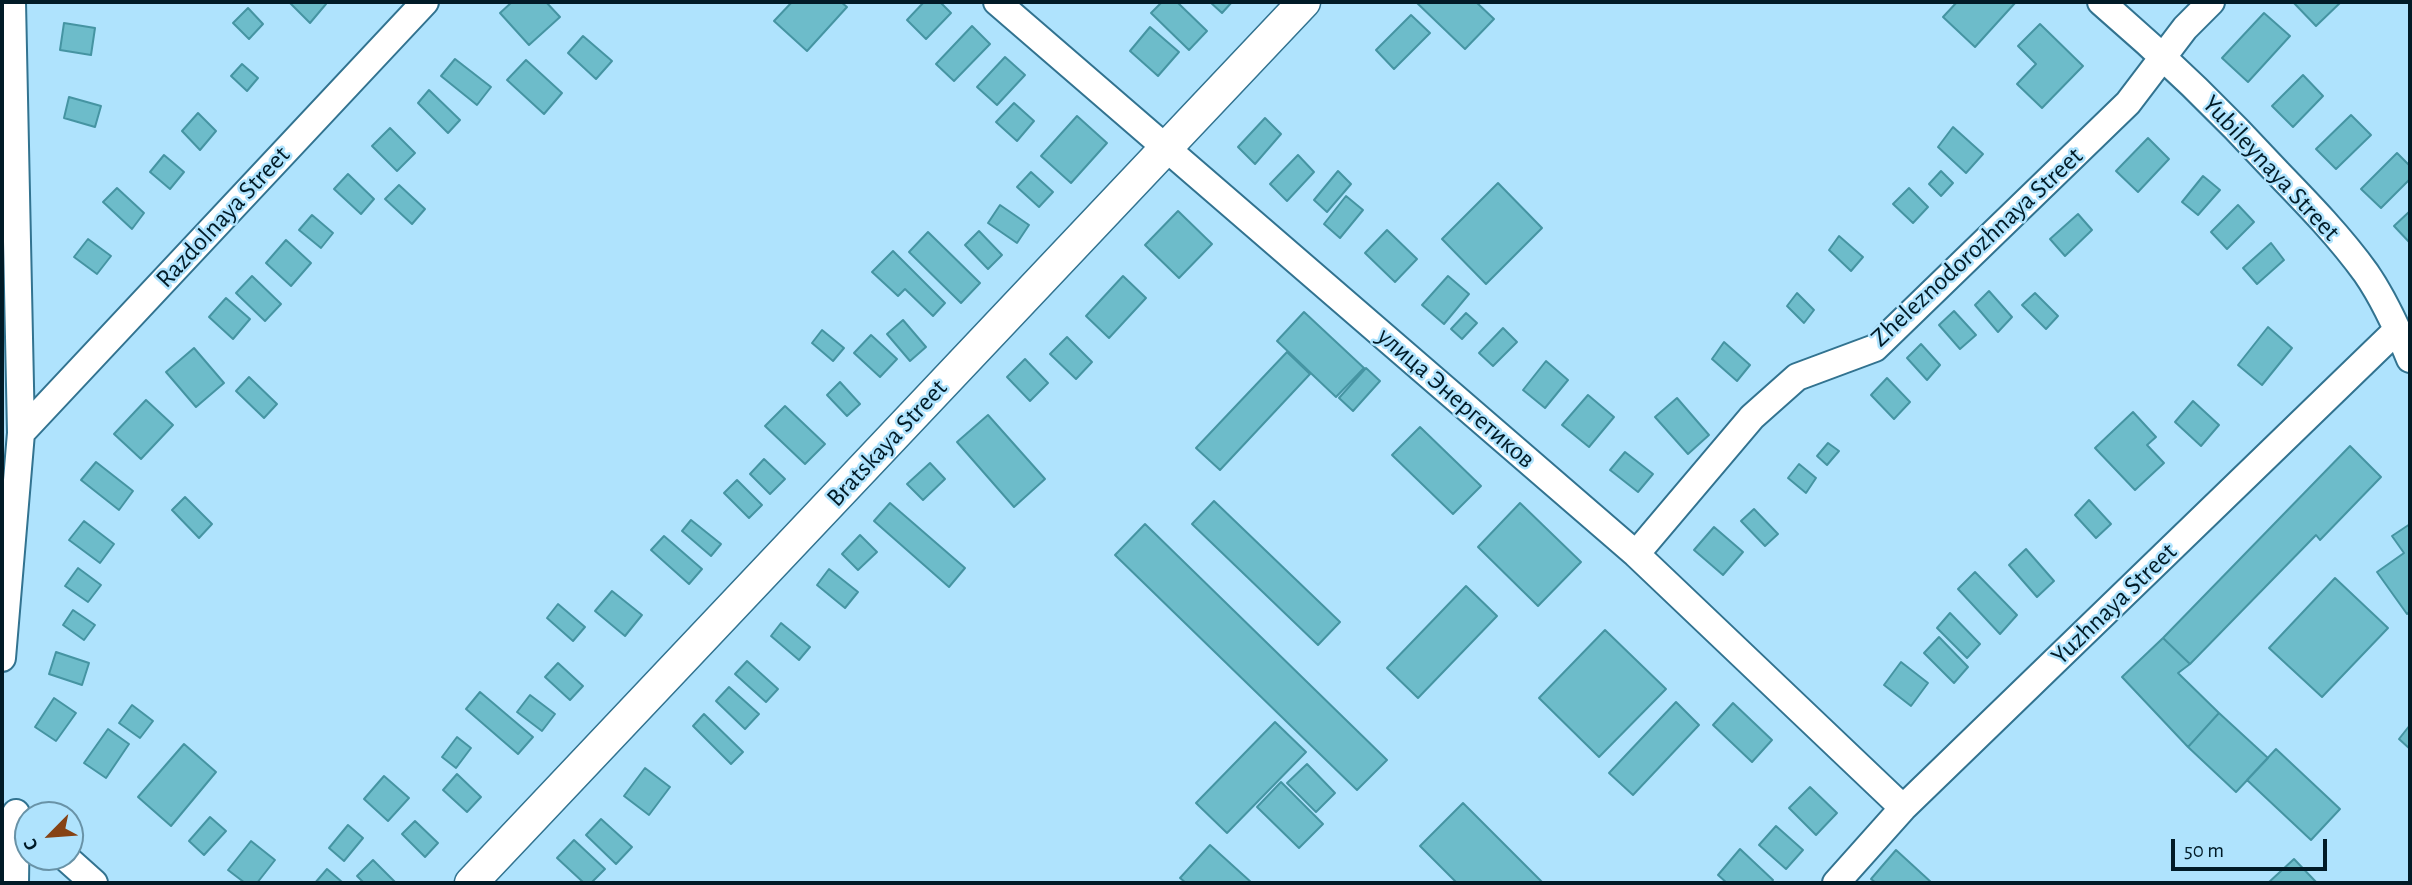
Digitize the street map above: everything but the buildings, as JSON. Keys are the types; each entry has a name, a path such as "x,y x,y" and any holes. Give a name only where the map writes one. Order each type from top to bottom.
{"main road":[{"name":"Bratskaya Street","path":"471,883 1304,2"}],"street":[{"path":"2,658 21,433 12,2"},
{"name":"Razdolnaya Street","path":"21,433 425,2"},
{"name":"улица Энергетиков","path":"997,2 1636,554 1903,808"},
{"name":"Yubileynaya Street","path":"2101,2 2164,56 2328,225 2367,275 2398,330 2410,359"},
{"name":"Zheleznodorozhnaya Street","path":"1636,554 1752,417 1797,377 1875,348 2128,103 2185,28 2211,2"},
{"name":"Yuzhnaya Street","path":"1836,883 1903,808 2398,330"},
{"path":"81,871 94,883"}]}
